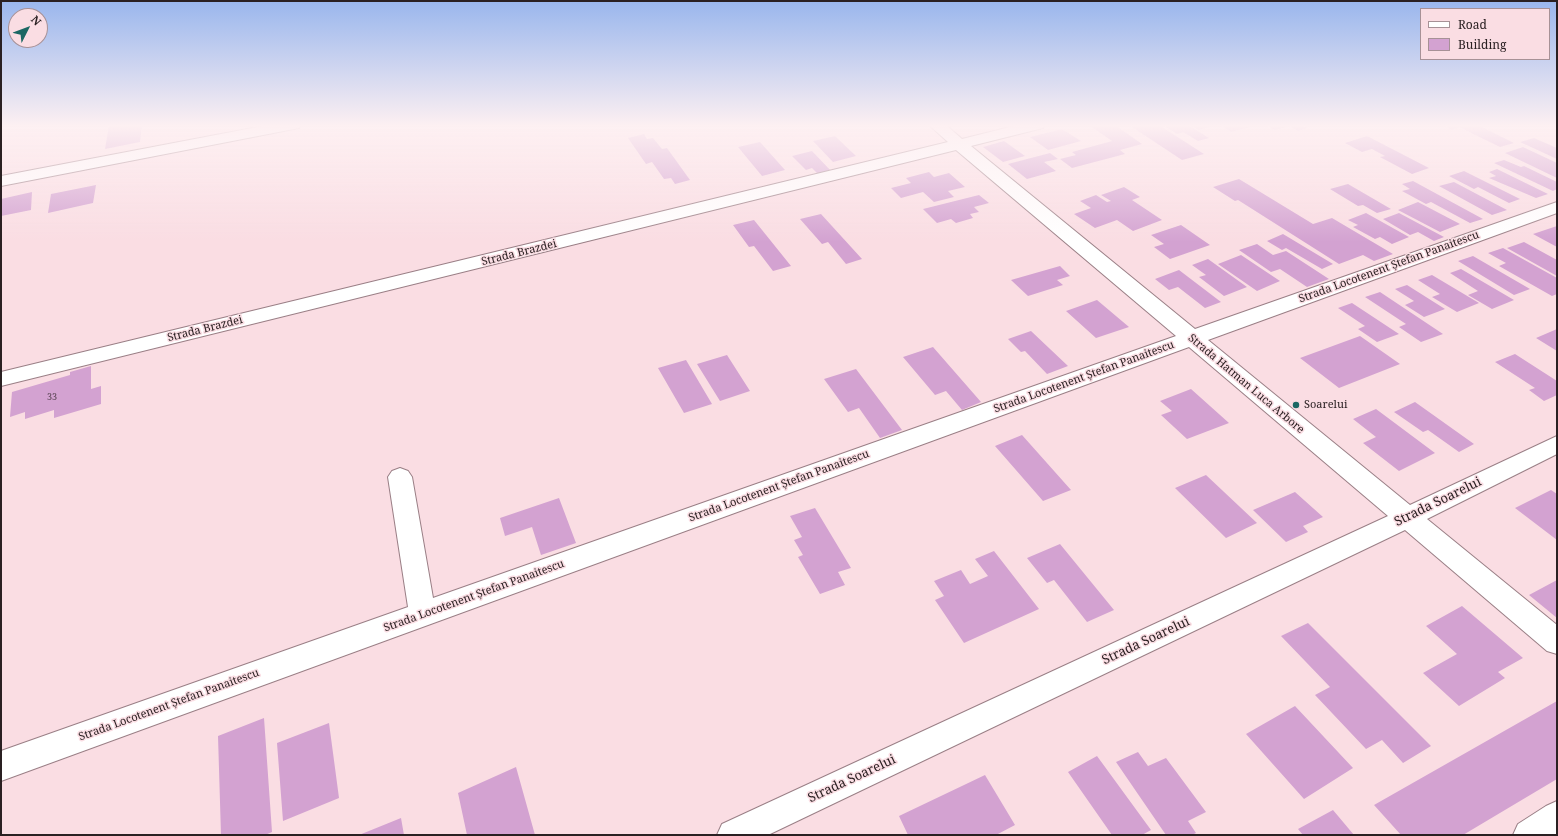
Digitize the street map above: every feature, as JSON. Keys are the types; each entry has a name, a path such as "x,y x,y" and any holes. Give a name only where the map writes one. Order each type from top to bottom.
{"street":[{"path":"1,181 90,164"},
{"name":"Strada Brazdei","path":"1,379 882,164"},
{"name":"Strada Hatman Luca Arbore","path":"983,164 1406,518 1557,642"},
{"name":"Strada Locotenent Ștefan Panaitescu","path":"1,766 1557,207"},
{"name":"Strada Soarelui","path":"733,835 1406,518 1557,444"},
{"path":"400,477 422,614"},
{"path":"1529,835 1557,817"}],"building":[{"path":"653,164 679,164 690,180 675,184 671,178 664,179"},
{"path":"752,164 780,164 785,170 762,176"},
{"path":"800,164 824,164 832,172 819,175 812,168 806,170"},
{"path":"1008,164 1047,164 1056,171 1027,179"},
{"path":"1067,164 1087,164 1072,168"},
{"path":"1393,164 1421,164 1429,168 1412,174"},
{"path":"1496,164 1514,164 1521,167 1524,166 1557,182 1557,189 1553,191"},
{"path":"1528,164 1557,164 1557,178"},
{"path":"1497,169 1548,194 1536,198 1489,178 1496,176 1489,172"},
{"path":"1464,171 1520,199 1509,203 1478,187 1474,189 1449,176"},
{"path":"929,172 934,177 949,173 965,187 948,191 954,197 934,202 923,192 901,198 891,188 911,183 906,178"},
{"path":"1239,179 1313,224 1332,218 1393,254 1374,261 1363,255 1339,264 1238,200 1235,201 1213,187"},
{"path":"1413,181 1483,219 1470,223 1431,202 1426,204 1402,191 1410,189 1402,184"},
{"path":"1454,182 1507,210 1492,215 1439,186"},
{"path":"1348,184 1391,209 1377,213 1363,205 1358,206 1330,189"},
{"path":"96,185 93,203 48,213 51,194"},
{"path":"1124,187 1140,197 1132,200 1162,220 1133,231 1117,220 1095,228 1074,214 1091,208 1080,201 1096,195 1107,202 1111,201 1101,195"},
{"path":"32,192 31,210 1,216 1,199"},
{"path":"979,195 989,203 974,207 979,212 970,214 973,218 956,223 951,219 937,223 923,209"},
{"path":"1418,202 1460,224 1440,232 1398,210"},
{"path":"1366,213 1409,237 1392,244 1380,237 1375,239 1353,227 1358,225 1348,220"},
{"path":"1399,213 1444,237 1434,241 1418,232 1410,235 1383,219"},
{"path":"821,214 862,259 846,264 828,242 822,244 800,219"},
{"path":"754,220 791,266 773,271 754,246 749,247 733,225"},
{"path":"1181,225 1210,245 1170,259 1154,247 1164,244 1151,235"},
{"path":"1557,226 1557,247 1533,234"},
{"path":"1283,234 1333,264 1322,269 1286,248 1282,250 1267,241"},
{"path":"1524,242 1557,260 1557,276 1507,248"},
{"path":"1257,244 1273,255 1286,251 1329,279 1307,287 1280,269 1271,272 1239,250"},
{"path":"1503,248 1557,278 1557,294 1552,296 1499,266 1506,263 1488,253"},
{"path":"1241,255 1280,281 1257,291 1218,264"},
{"path":"1473,256 1530,289 1514,295 1458,261"},
{"path":"1208,259 1247,287 1224,296 1199,277 1206,275 1192,265"},
{"path":"1060,266 1070,276 1057,280 1063,285 1028,296 1011,280"},
{"path":"1461,269 1514,300 1492,309 1468,295 1478,291 1450,273"},
{"path":"1179,270 1221,302 1205,308 1178,287 1169,290 1155,279"},
{"path":"1432,275 1479,303 1457,312 1432,297 1440,294 1418,280"},
{"path":"1407,285 1445,309 1424,317 1405,305 1414,301 1395,289"},
{"path":"1380,292 1443,334 1421,342 1399,327 1406,324 1365,297"},
{"path":"1097,300 1129,327 1096,338 1066,311"},
{"path":"1352,303 1399,334 1377,342 1358,329 1365,326 1338,308"},
{"path":"1557,329 1557,351 1536,338"},
{"path":"1031,331 1068,366 1047,374 1025,351 1021,352 1008,339"},
{"path":"1360,336 1400,364 1339,388 1300,358"},
{"path":"933,347 981,402 962,410 946,391 935,395 903,357"},
{"path":"1515,354 1557,381 1557,395 1544,401 1529,390 1535,388 1495,362"},
{"path":"727,355 750,391 720,401 697,364"},
{"path":"686,360 712,404 684,413 658,368"},
{"path":"91,366 91,389 101,386 101,404 54,418 54,410 25,419 25,412 10,417 12,392 70,375 70,372"},
{"path":"856,369 902,430 880,438 859,408 848,412 824,379"},
{"path":"1191,389 1229,423 1187,439 1161,415 1172,411 1160,401"},
{"path":"1415,402 1474,444 1459,452 1428,430 1423,432 1394,412"},
{"path":"1376,409 1435,453 1399,471 1363,443 1376,437 1353,419"},
{"path":"1022,435 1071,490 1043,501 995,446"},
{"path":"1206,475 1257,523 1226,538 1175,488"},
{"path":"1551,490 1557,494 1557,540 1515,508"},
{"path":"1295,492 1323,517 1303,526 1308,532 1286,542 1253,510"},
{"path":"559,498 576,543 541,555 532,527 505,536 500,518"},
{"path":"815,508 851,568 838,572 845,585 820,594 798,557 803,555 794,540 802,537 790,516"},
{"path":"1060,544 1114,610 1087,622 1054,580 1047,583 1027,558"},
{"path":"994,551 1039,609 964,643 935,600 944,596 934,581 961,570 970,584 988,576 975,559"},
{"path":"1557,580 1557,618 1529,595"},
{"path":"1462,606 1523,658 1498,672 1505,678 1459,706 1423,673 1457,654 1426,626"},
{"path":"1308,623 1431,746 1403,763 1382,740 1366,749 1315,695 1330,687 1281,636"},
{"path":"1557,701 1557,779 1463,835 1401,835 1374,805"},
{"path":"1295,706 1353,768 1304,799 1246,734"},
{"path":"264,718 272,832 265,835 221,835 218,736"},
{"path":"329,723 339,798 283,821 277,743"},
{"path":"1138,752 1148,766 1166,758 1206,812 1188,821 1196,833 1192,835 1166,835 1116,762"},
{"path":"1097,756 1151,830 1142,835 1112,835 1068,772"},
{"path":"516,767 535,835 467,835 458,793"},
{"path":"985,775 1015,825 996,835 908,835 899,816"},
{"path":"1333,810 1354,835 1303,835 1298,829"},
{"path":"401,818 404,835 359,835"}],"place":[{"name":"Soarelui","path":"1296,405"}]}
